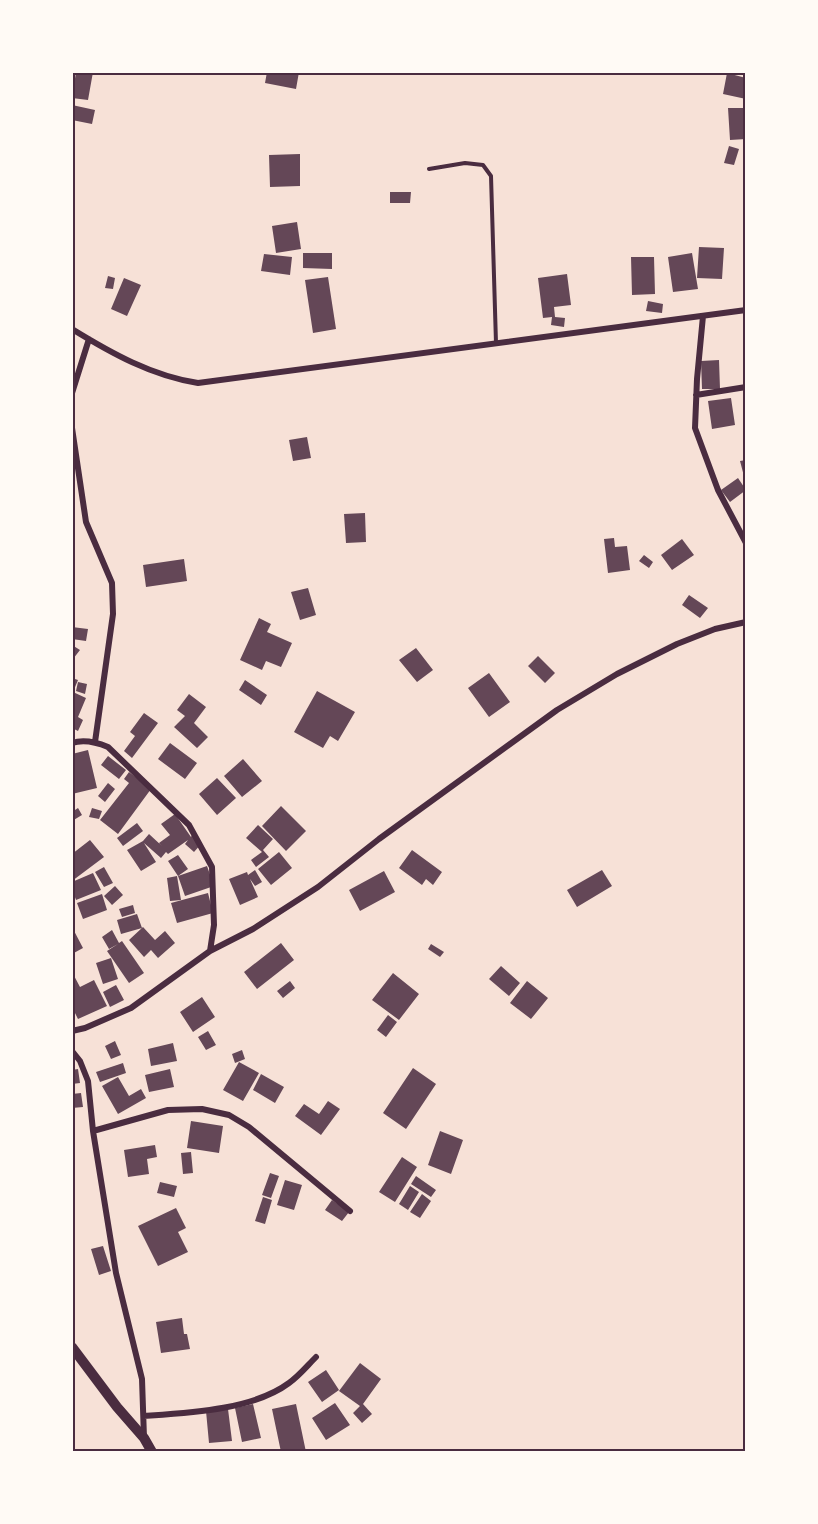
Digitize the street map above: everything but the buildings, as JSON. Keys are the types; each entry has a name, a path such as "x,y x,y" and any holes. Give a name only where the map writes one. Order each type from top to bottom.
{"street":[{"path":"72,329 103,348 165,377 198,383 746,310"},
{"path":"703,316 695,428 718,490 746,543"},
{"path":"72,393 89,339"},
{"path":"696,395 746,387"},
{"path":"72,428 86,522 112,583 113,614 95,742"},
{"path":"72,1031 85,1028 131,1008 210,951 253,929 318,887 379,839 557,710 617,674 677,645 715,629 746,622"},
{"path":"72,743 95,742 108,747 189,825 212,867 214,925 210,951"},
{"path":"72,1051 80,1060 88,1081 93,1131 116,1273 142,1379 144,1438"},
{"path":"93,1131 168,1110 202,1109 229,1115 249,1127 350,1211"},
{"path":"72,1347 117,1407 144,1438 152,1452"},
{"path":"144,1416 195,1412 241,1404 271,1394 289,1383 315,1357"}],"lane":[{"path":"429,169 465,163 483,165 491,177 496,344"}]}
